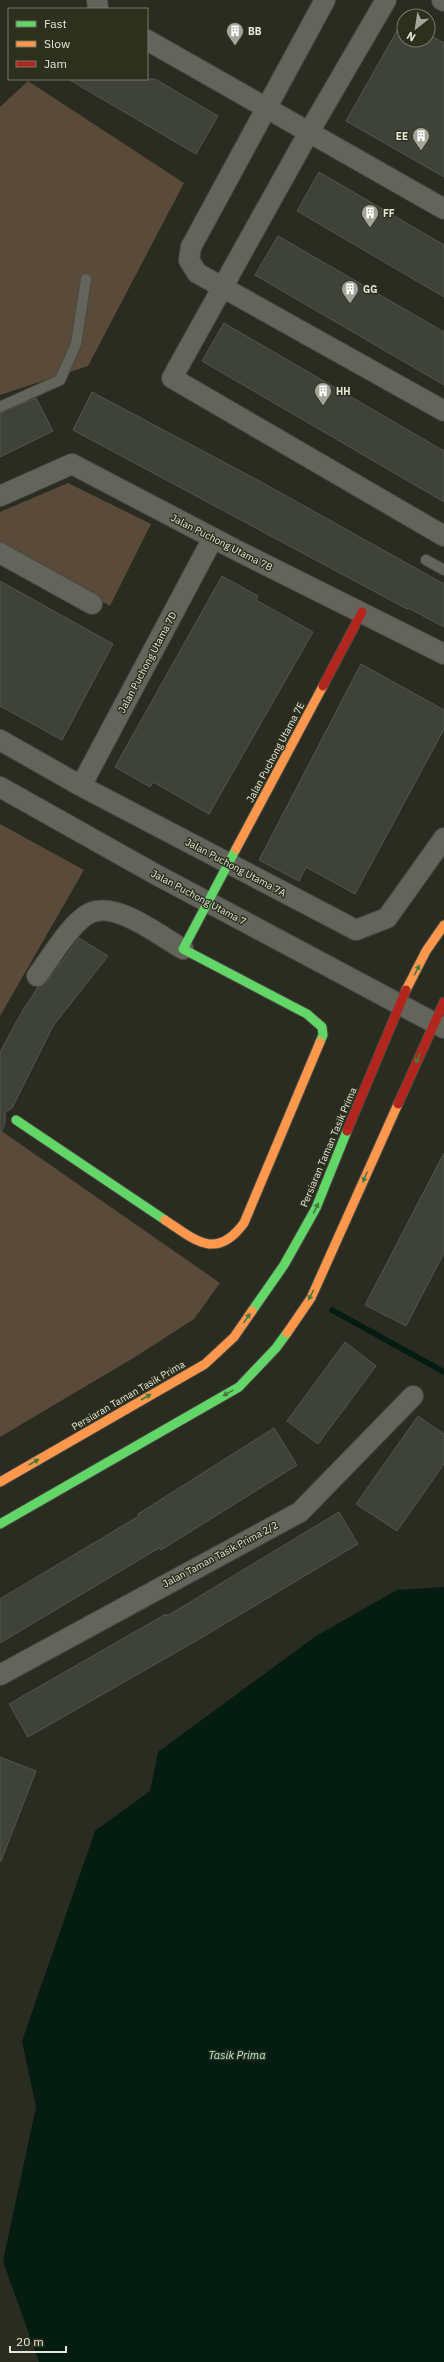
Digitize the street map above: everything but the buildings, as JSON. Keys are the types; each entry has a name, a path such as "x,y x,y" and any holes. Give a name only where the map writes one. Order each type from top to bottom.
{"main road":[{"name":"Jalan Puchong Utama 7E","path":"183,949 362,612"},
{"name":"Persiaran Taman Tasik Prima","path":"0,1482 205,1364 234,1337 284,1265 316,1208 399,1004 426,952 444,925"},
{"path":"16,1120 201,1244 227,1242 234,1236 244,1223 323,1035 322,1027 307,1014 183,949"},
{"path":"0,1524 239,1387 276,1348 311,1298 439,1025 444,1002"}],"street":[{"path":"325,0 268,109 191,247 189,260 197,273 444,412"},
{"path":"386,0 221,286 172,378 444,536"},
{"path":"148,41 444,209"},
{"name":"Jalan Puchong Utama 7B","path":"0,496 72,464 213,538 444,654"},
{"name":"Jalan Puchong Utama 7D","path":"81,786 213,538"},
{"path":"0,553 92,604"},
{"name":"Jalan Puchong Utama 7A","path":"0,740 81,786 356,930 387,918 444,838"},
{"name":"Jalan Puchong Utama 7","path":"0,787 207,902 439,1025"},
{"path":"37,976 75,925 90,913 112,910 133,919 183,949"},
{"name":"Jalan Taman Tasik Prima 2/2","path":"0,1676 300,1512 413,1396"}],"lane":[{"path":"0,407 60,380 76,344 86,279"},
{"path":"426,560 444,570"}],"shaded area":[{"path":"28,81 184,183 88,366 0,395 0,107"},
{"path":"68,483 151,524 110,606 0,543 0,512"},
{"path":"0,824 84,870 0,1016"},
{"path":"0,1130 220,1283 194,1319 135,1357 0,1437"}],"water":[{"name":"Tasik Prima","path":"444,1587 444,2362 39,2362 3,2261 36,2107 22,2041 95,1831 150,1791 158,1752 316,1636 397,1590"}],"waterway":[{"path":"332,1310 444,1372"}],"traffic: fast":[{"path":"236,849 183,949 307,1014 322,1027 323,1035 320,1042"},
{"path":"16,1120 165,1220"},
{"path":"252,1311 284,1265 316,1208 347,1131"},
{"path":"0,1524 239,1387 276,1348 287,1333"}],"traffic: slow":[{"path":"236,849 323,686"},
{"path":"406,990 426,951 444,925"},
{"path":"165,1220 196,1240 205,1243 215,1244 234,1235 244,1223 320,1042"},
{"path":"287,1333 311,1298 398,1104"},
{"path":"0,1482 205,1364 234,1337 252,1311"}],"traffic: jam":[{"path":"323,686 362,612"},
{"path":"347,1131 406,990"},
{"path":"398,1104 444,1002"}],"place":[{"name":"BB","path":"235,46"},
{"name":"EE","path":"421,151"},
{"name":"FF","path":"370,228"},
{"name":"GG","path":"350,304"},
{"name":"HH","path":"323,406"}]}
